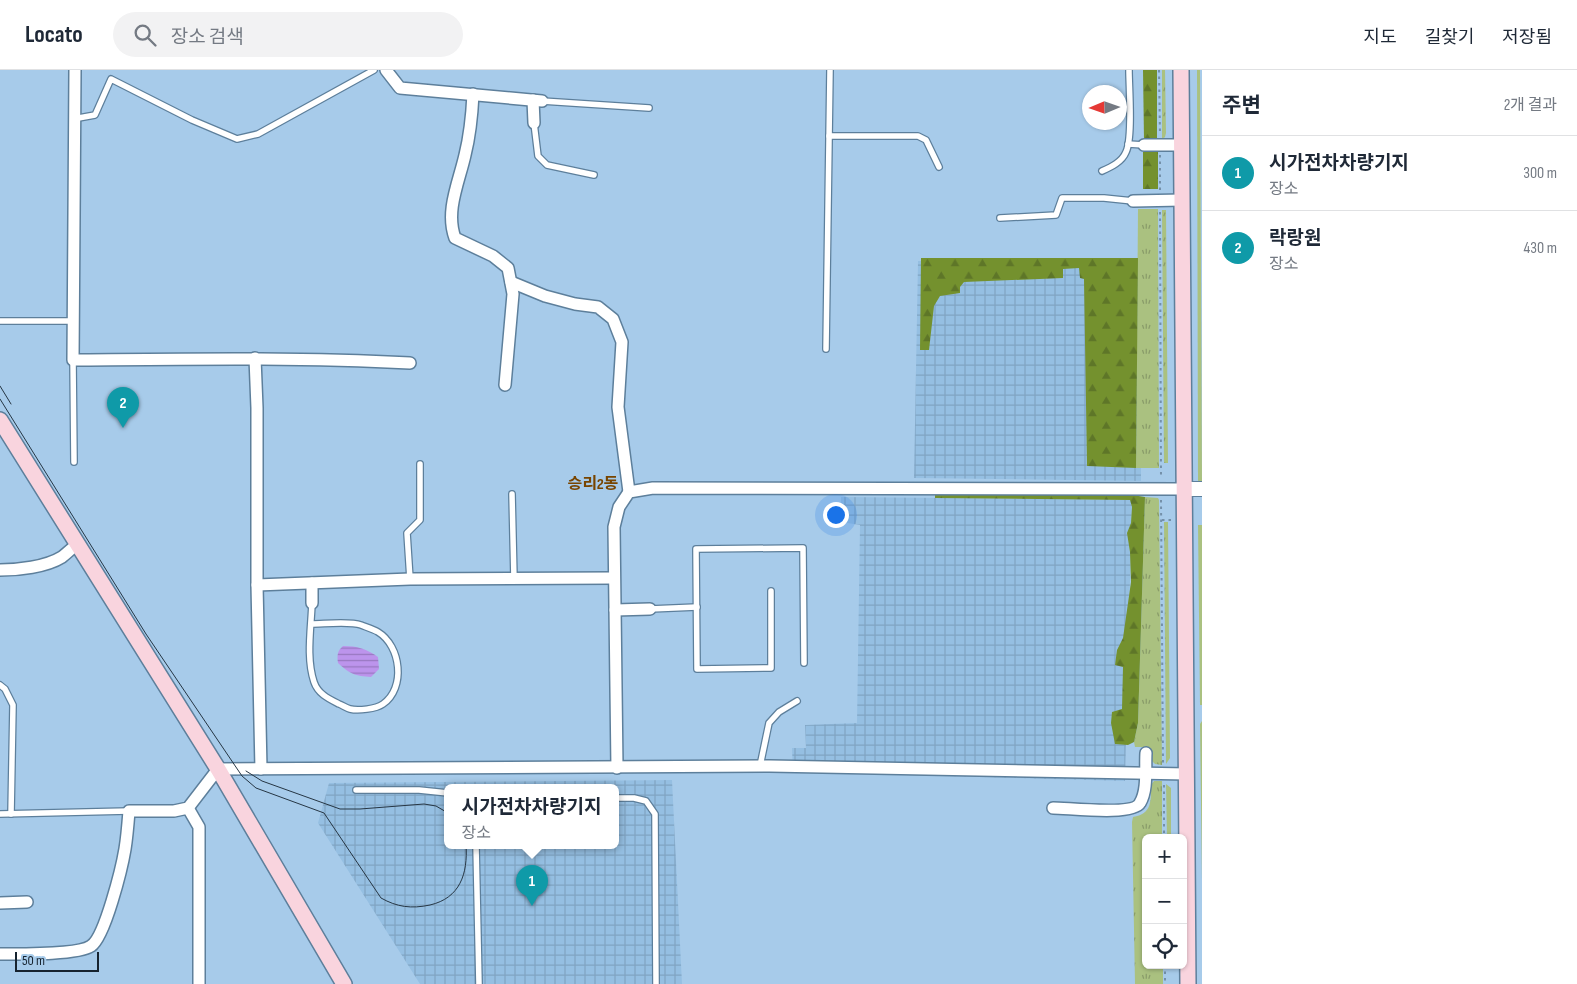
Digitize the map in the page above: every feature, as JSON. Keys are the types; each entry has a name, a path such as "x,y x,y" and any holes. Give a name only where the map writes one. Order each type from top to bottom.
{"main road":[{"path":"1180,70 1188,984"},
{"path":"0,420 218,769 344,984"}],"street":[{"path":"75,70 73,119 73,360 255,358 336,359 410,363"},
{"path":"386,70 400,88 538,101 534,123"},
{"path":"473,94 470,129 454,201 451,226 455,238 493,256 508,268 513,294 505,386"},
{"path":"1144,145 1181,145"},
{"path":"1133,201 1182,200"},
{"path":"511,282 545,296 598,308 613,318 622,342 618,407 629,492 619,507 614,527 617,768"},
{"path":"255,358 261,769"},
{"path":"629,492 653,488 1202,489"},
{"path":"0,570 15,570 48,563 61,557 78,544"},
{"path":"257,584 614,578"},
{"path":"312,583 312,603"},
{"path":"615,610 650,609"},
{"path":"1053,808 1123,810 1138,806 1144,792 1146,753"},
{"path":"0,954 49,953 85,948 93,945 105,924 125,850 129,811 174,811 188,808 218,769 760,766 1187,774"},
{"path":"188,808 199,827 199,984"},
{"path":"0,903 27,902"}],"lane":[{"path":"73,119 94,115 111,79 192,120 237,139 258,134 374,70"},
{"path":"826,349 830,70"},
{"path":"1102,171 1116,165 1127,152 1130,130 1129,70"},
{"path":"538,101 649,108"},
{"path":"534,123 538,156 547,165 594,175"},
{"path":"829,136 918,136 926,140 939,167"},
{"path":"1128,144 1144,145"},
{"path":"1000,218 1056,215 1062,198 1133,201"},
{"path":"0,321 73,320"},
{"path":"73,360 74,462"},
{"path":"410,580 407,532 420,520 420,464"},
{"path":"512,494 514,579"},
{"path":"771,590 771,668 697,669 696,549 803,548 804,663"},
{"path":"311,624 358,624 379,632 387,640 396,653 398,670 396,687 392,695 382,705 366,709 350,709 325,698 315,685 310,666 311,624 312,603"},
{"path":"650,609 697,607"},
{"path":"0,684 5,689 13,705 11,814"},
{"path":"760,766 770,723 779,712 797,701"},
{"path":"356,790 419,790 444,793"},
{"path":"619,798 634,798 646,801 655,814 656,984"},
{"path":"0,814 129,811"},
{"path":"476,849 479,984"}],"path":[{"path":"1159,70 1164,834"},
{"path":"1165,969 1165,984"}],"shaded area":[{"path":"918,261 1141,263 1141,481 914,478"},
{"path":"841,497 1132,500 1125,781 793,772 792,748 806,748 805,725 857,723 860,525 841,522"},
{"path":"343,646 362,648 374,654 378,657 379,669 371,677 349,672 338,663 338,654"},
{"path":"672,780 682,984 420,984 318,823 329,783"}],"green space":[{"path":"1143,70 1157,70 1157,140 1144,140"},
{"path":"1162,70 1165,70 1166,133 1162,139"},
{"path":"1197,70 1200,70 1202,481 1198,481"},
{"path":"1143,152 1158,152 1158,189 1143,189"},
{"path":"1138,209 1158,209 1159,468 1136,468"},
{"path":"1162,210 1166,210 1168,463 1164,463"},
{"path":"921,258 1138,258 1136,468 1087,466 1084,279 1080,278 1079,268 1063,269 1063,278 964,282 960,287 960,293 940,296 934,306 929,350 920,350"},
{"path":"935,492 1132,495 1145,497 1138,723 1134,742 1128,745 1115,744 1111,723 1112,712 1122,709 1123,667 1115,665 1117,650 1123,638 1131,582 1127,533 1131,523 1132,507 1130,500 935,498"},
{"path":"1145,497 1158,498 1159,500 1162,765 1155,764 1152,761 1149,747 1135,747 1134,742 1138,723"},
{"path":"1164,522 1168,522 1170,758 1166,764"},
{"path":"1198,525 1202,525 1202,705 1200,705"},
{"path":"1202,721 1202,881 1200,724"},
{"path":"1154,781 1162,781 1162,834 1142,834 1142,969 1163,969 1163,984 1135,984 1132,822 1133,817 1147,810 1150,801 1151,785"},
{"path":"1166,784 1171,788 1171,834 1167,834"}],"tram line":[{"path":"0,386 11,404"},
{"path":"0,399 146,634 242,776 256,788 324,813 381,898 393,903 410,907 423,906 440,902 449,897 455,891 463,875 466,849"},
{"path":"246,771 262,781 340,809 424,804 436,806 444,811"}],"place":[{"name":"락랑원","path":"123,428"},
{"name":"시가전차차량기지","path":"532,906"}],"district":[{"name":"승리2동","path":"593,483"}]}
